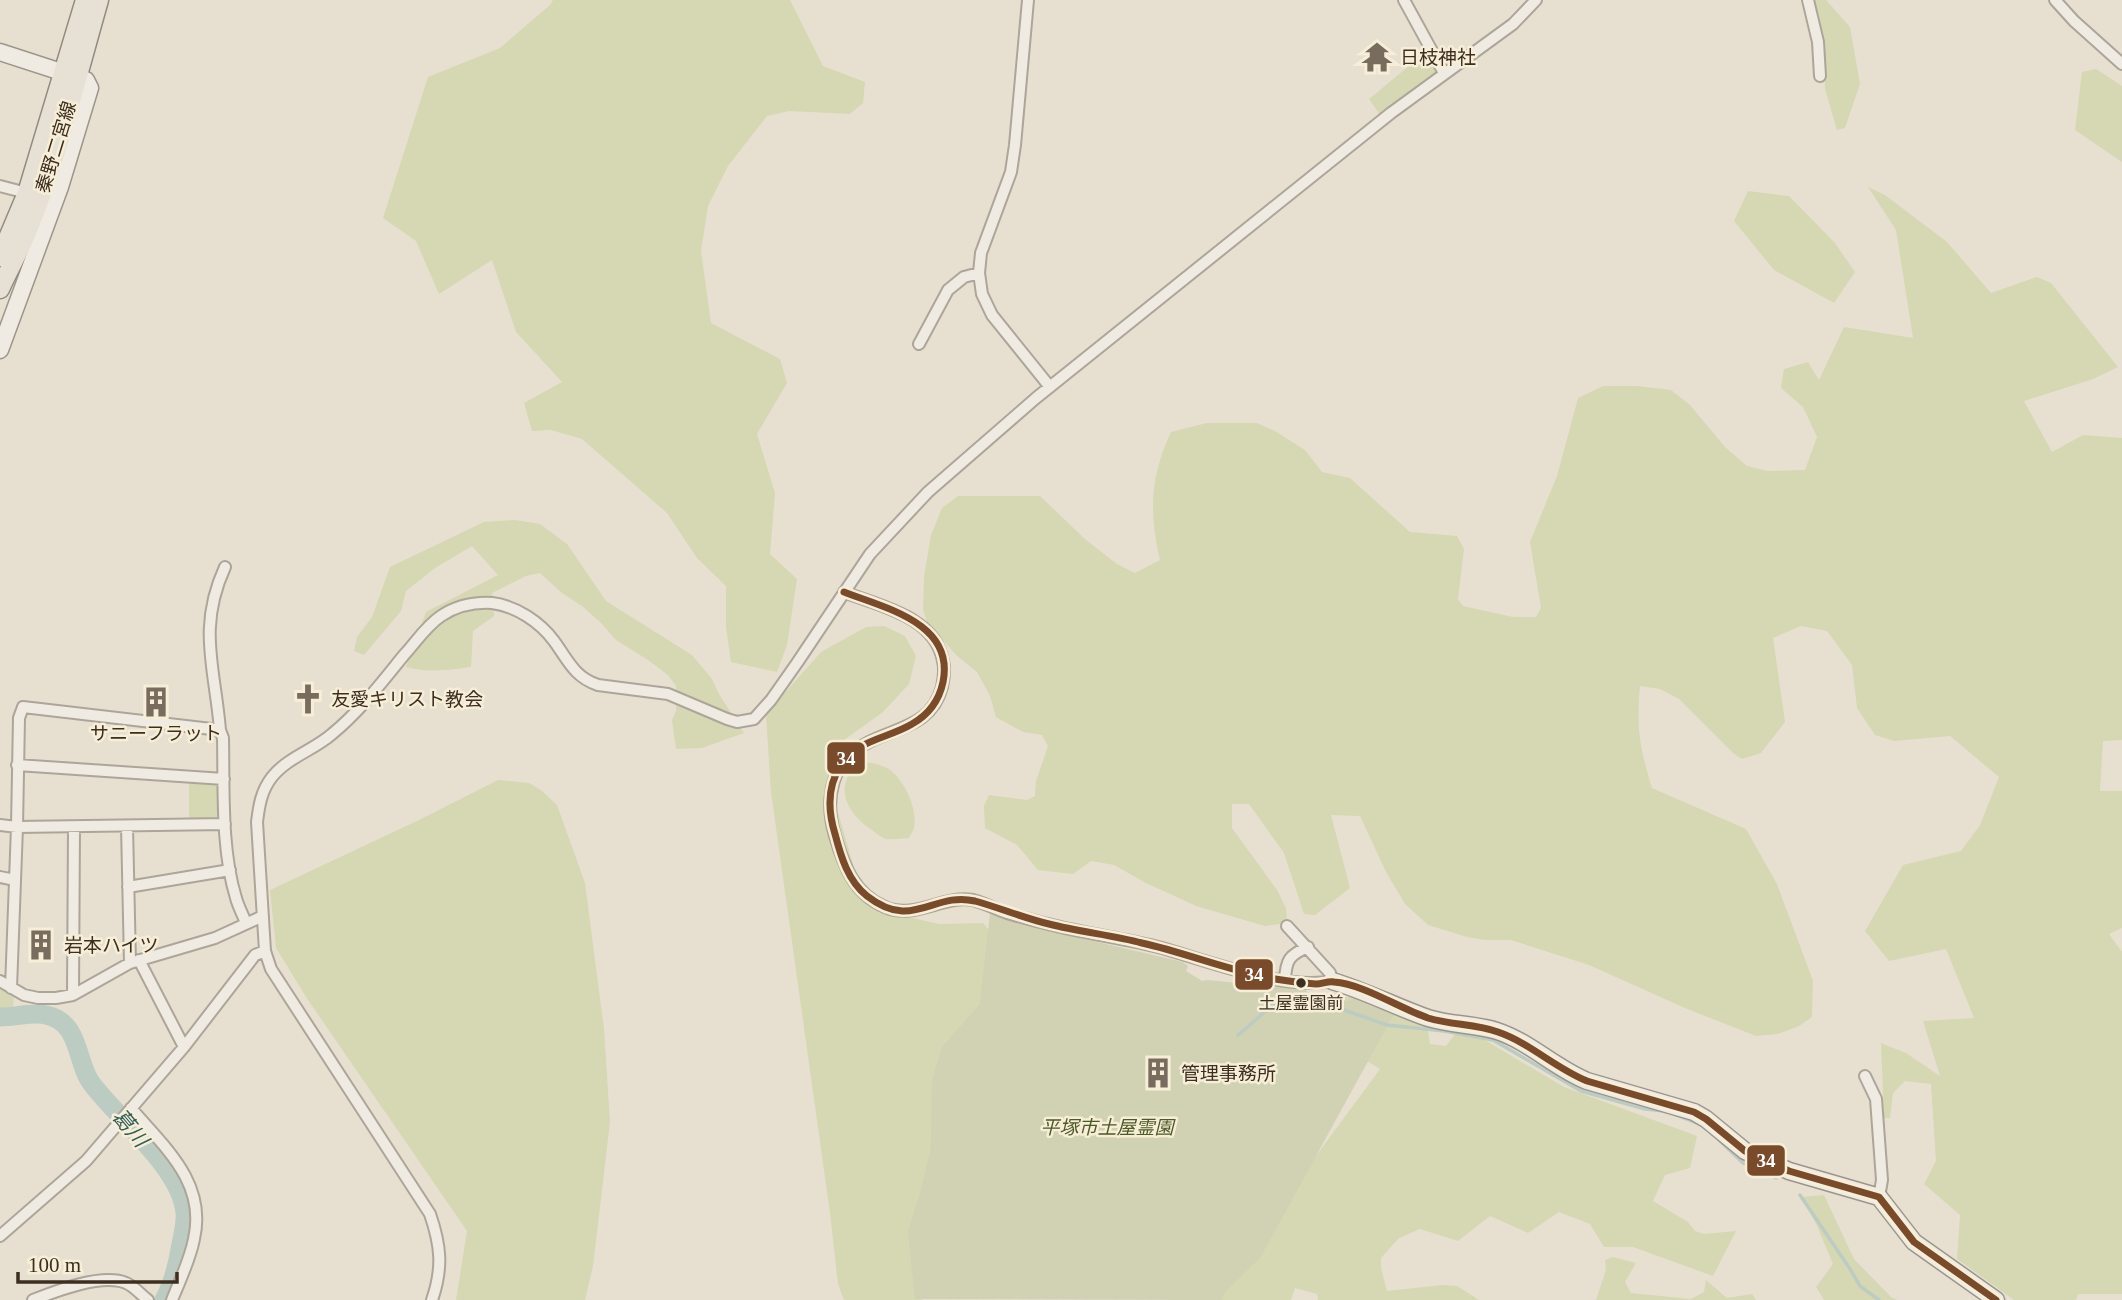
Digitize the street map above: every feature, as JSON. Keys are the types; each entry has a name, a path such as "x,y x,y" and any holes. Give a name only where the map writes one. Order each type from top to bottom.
{"main road":[{"name":"秦野二宮線","path":"0,289 38,203 71,74 85,0"},
{"name":"秦野二宮線","path":"0,257 27,193 99,0"}],"street":[{"path":"1028,0 1011,172 981,253 979,273 982,294 992,315 1050,387"},
{"path":"1404,0 1444,73"},
{"path":"432,1300 439,1279 440,1258 438,1239 430,1214 271,969 265,951 257,822 259,803 273,775 291,760 331,735 366,701 438,618 464,605 478,603 494,603 510,608 540,626 579,676 589,682 668,694 737,722 754,719 771,700 870,554 928,492 1050,387 1391,113 1513,23 1536,0"},
{"path":"1808,0 1818,41 1820,76"},
{"path":"2055,0 2122,64"},
{"path":"0,52 86,79 90,92 60,187 0,351"},
{"path":"0,186 27,193"},
{"path":"919,344 948,290 964,277 979,273"},
{"path":"225,567 217,583 208,633 223,738 225,824 230,870 246,923"},
{"path":"844,592 905,616 923,627 940,649 944,670 940,692 930,710 905,728 857,749 841,765 830,792 835,837 850,878 875,902 898,911 916,911 955,900 972,900 1051,925 1142,943 1206,962 1285,980 1320,984 1332,981 1429,1018 1497,1031 1520,1041 1570,1074 1587,1081 1694,1112 1745,1151 1788,1171 1879,1197 1914,1242 1996,1300"},
{"path":"11,988 19,718 23,707 220,730"},
{"path":"17,765 224,779"},
{"path":"0,825 74,827 225,824"},
{"path":"127,826 128,887 134,962 184,1047"},
{"path":"73,995 74,827"},
{"path":"128,887 230,870"},
{"path":"0,877 15,880"},
{"path":"0,981 24,995 38,998 73,995 134,962 215,938 263,916"},
{"path":"1287,926 1330,973 1332,981"},
{"path":"1285,980 1288,960 1294,953 1308,947"},
{"path":"0,1236 86,1161 184,1047 255,955 265,951"},
{"path":"1865,1076 1876,1099 1882,1180 1879,1197"},
{"path":"131,1108 179,1164 192,1192 196,1229 190,1254 172,1300"},
{"path":"33,1300 104,1280 127,1283 148,1300"}],"green space":[{"path":"553,0 790,0 823,66 865,82 863,103 850,114 789,111 767,116 728,166 708,206 701,251 711,323 780,359 787,383 757,434 775,493 770,554 797,579 787,645 777,672 731,662 726,627 726,586 697,558 667,513 582,439 551,430 532,431 524,403 562,382 516,332 492,260 439,294 416,241 383,218 428,77 500,48"},
{"path":"1814,0 1826,0 1850,27 1860,84 1845,128 1837,130 1825,89 1824,42"},
{"path":"1427,51 1436,64 1435,73 1380,115 1369,99"},
{"path":"2096,69 2122,86 2122,162 2075,130 2082,72"},
{"path":"1868,187 1885,195 1947,242 1991,293 2037,277 2051,283 2118,367 2093,379 2024,401 2052,452 2083,435 2122,438 2122,740 2103,741 2100,791 2122,791 2122,928 2109,934 2122,952 2122,1294 2078,1294 2076,1300 2014,1300 1957,1259 1960,1215 1924,1184 1936,1161 1931,1084 1905,1081 1893,1093 1890,1118 1884,1118 1881,1043 1906,1053 1940,1076 1923,1021 1974,1018 1946,949 1889,961 1865,931 1903,865 1961,851 1980,825 1999,777 1950,736 1894,741 1875,735 1857,708 1852,665 1827,631 1801,626 1773,638 1785,722 1761,753 1742,759 1679,699 1660,689 1640,686 1640,738 1652,788 1746,829 1777,884 1813,981 1812,1017 1799,1026 1778,1034 1756,1036 1589,965 1511,940 1467,937 1428,925 1405,904 1386,872 1360,816 1331,815 1350,888 1315,915 1304,914 1284,853 1249,804 1232,804 1232,828 1277,890 1286,908 1287,923 1265,926 1196,906 1114,865 1091,861 1073,874 1038,870 1017,845 985,828 984,806 989,795 1027,800 1035,796 1036,781 1048,746 1042,735 1023,732 996,717 990,696 977,672 956,655 927,622 923,610 924,577 931,535 942,508 958,496 1040,496 1086,540 1117,564 1135,573 1160,560 1153,510 1155,479 1171,432 1207,423 1257,423 1305,450 1322,472 1350,478 1410,532 1457,536 1464,549 1458,599 1463,606 1513,617 1536,617 1541,608 1530,542 1557,476 1578,398 1603,386 1671,390 1690,405 1725,447 1747,466 1768,471 1805,470 1817,437 1803,407 1781,388 1784,369 1808,362 1819,380 1844,327 1913,338 1896,230"},
{"path":"1748,191 1789,196 1835,243 1855,272 1834,303 1774,270 1734,221"},
{"path":"515,520 540,524 567,544 606,601 692,655 712,679 744,733 702,748 676,749 672,720 676,711 676,686 668,675 616,640 582,606 562,593 540,573 526,576 492,593 494,616 473,631 471,667 430,670 406,667 426,612 498,575 472,546 435,568 406,591 401,611 364,655 354,651 357,637 372,617 390,567 484,522"},
{"path":"884,626 905,636 916,656 909,684 883,712 844,740 831,788 861,892 900,915 939,924 983,923 992,934 986,988 922,1300 844,1300 838,1284 771,792 766,714 821,652 866,627"},
{"path":"860,762 887,768 904,786 912,803 915,820 909,838 883,838 863,823 849,807 846,780"},
{"path":"189,779 216,781 220,786 222,815 218,820 189,820"},
{"path":"498,780 529,783 557,805 585,883 604,1029 610,1122 593,1266 585,1300 456,1300 467,1231 308,1000 276,948 270,890"},
{"name":"平塚市土屋霊園","path":"990,913 1059,933 1183,962 1188,966 1186,971 1202,981 1304,989 1315,998 1349,1001 1356,998 1394,1014 1260,1258 1226,1291 1221,1300 915,1299 908,1231 931,1148 932,1081 942,1047 980,1004"},
{"path":"0,985 14,993 13,1008 0,1009"},
{"path":"1246,997 1353,997 1425,1014 1430,1044 1446,1046 1461,1026 1564,1087 1697,1136 1690,1168 1665,1175 1653,1201 1688,1222 1695,1231 1704,1234 1736,1231 1713,1276 1633,1247 1604,1247 1590,1224 1559,1212 1528,1233 1490,1216 1458,1241 1420,1229 1399,1238 1381,1258 1387,1291 1457,1286 1479,1300 1318,1300 1317,1294 1295,1288 1291,1300 1167,1300 1310,1164 1380,1069 1345,1047"},
{"path":"1824,1195 1854,1259 1897,1300 1824,1300 1816,1287 1833,1264 1802,1197"},
{"path":"1613,1257 1636,1263 1625,1282 1631,1293 1691,1299 1704,1292 1706,1280 1727,1298 1752,1294 1756,1300 1596,1300 1606,1270 1605,1260"}],"waterway":[{"path":"1238,1035 1270,1007 1289,997 1298,996 1307,999 1315,1007 1338,1008 1387,1025 1493,1040 1581,1091 1645,1109 1664,1111"},
{"name":"葛川","path":"0,1017 43,1014 65,1025 74,1040 87,1077 147,1145 172,1178 181,1195 185,1220 177,1266 164,1300"},
{"path":"1671,1113 1700,1124"},
{"path":"1719,1140 1743,1163 1776,1178"},
{"path":"1800,1195 1860,1286 1879,1300"}],"transit line":[{"name":"34","path":"844,592 913,621 928,632 938,645 944,662 941,689 928,712 903,729 855,750 841,765 833,781 831,816 843,860 860,890 883,906 897,911 910,911 947,901 975,901 1040,922 1131,940 1258,976 1311,984 1332,982 1357,987 1428,1018 1498,1032 1521,1042 1587,1081 1694,1112 1745,1151 1789,1171 1879,1197 1914,1242 1996,1300"}],"place":[{"name":"日枝神社","path":"1377,57"},
{"name":"友愛キリスト教会","path":"308,699"},
{"name":"サニーフラット","path":"156,702"},
{"name":"岩本ハイツ","path":"41,945"},
{"name":"土屋霊園前","path":"1301,983"},
{"name":"管理事務所","path":"1158,1073"}]}
